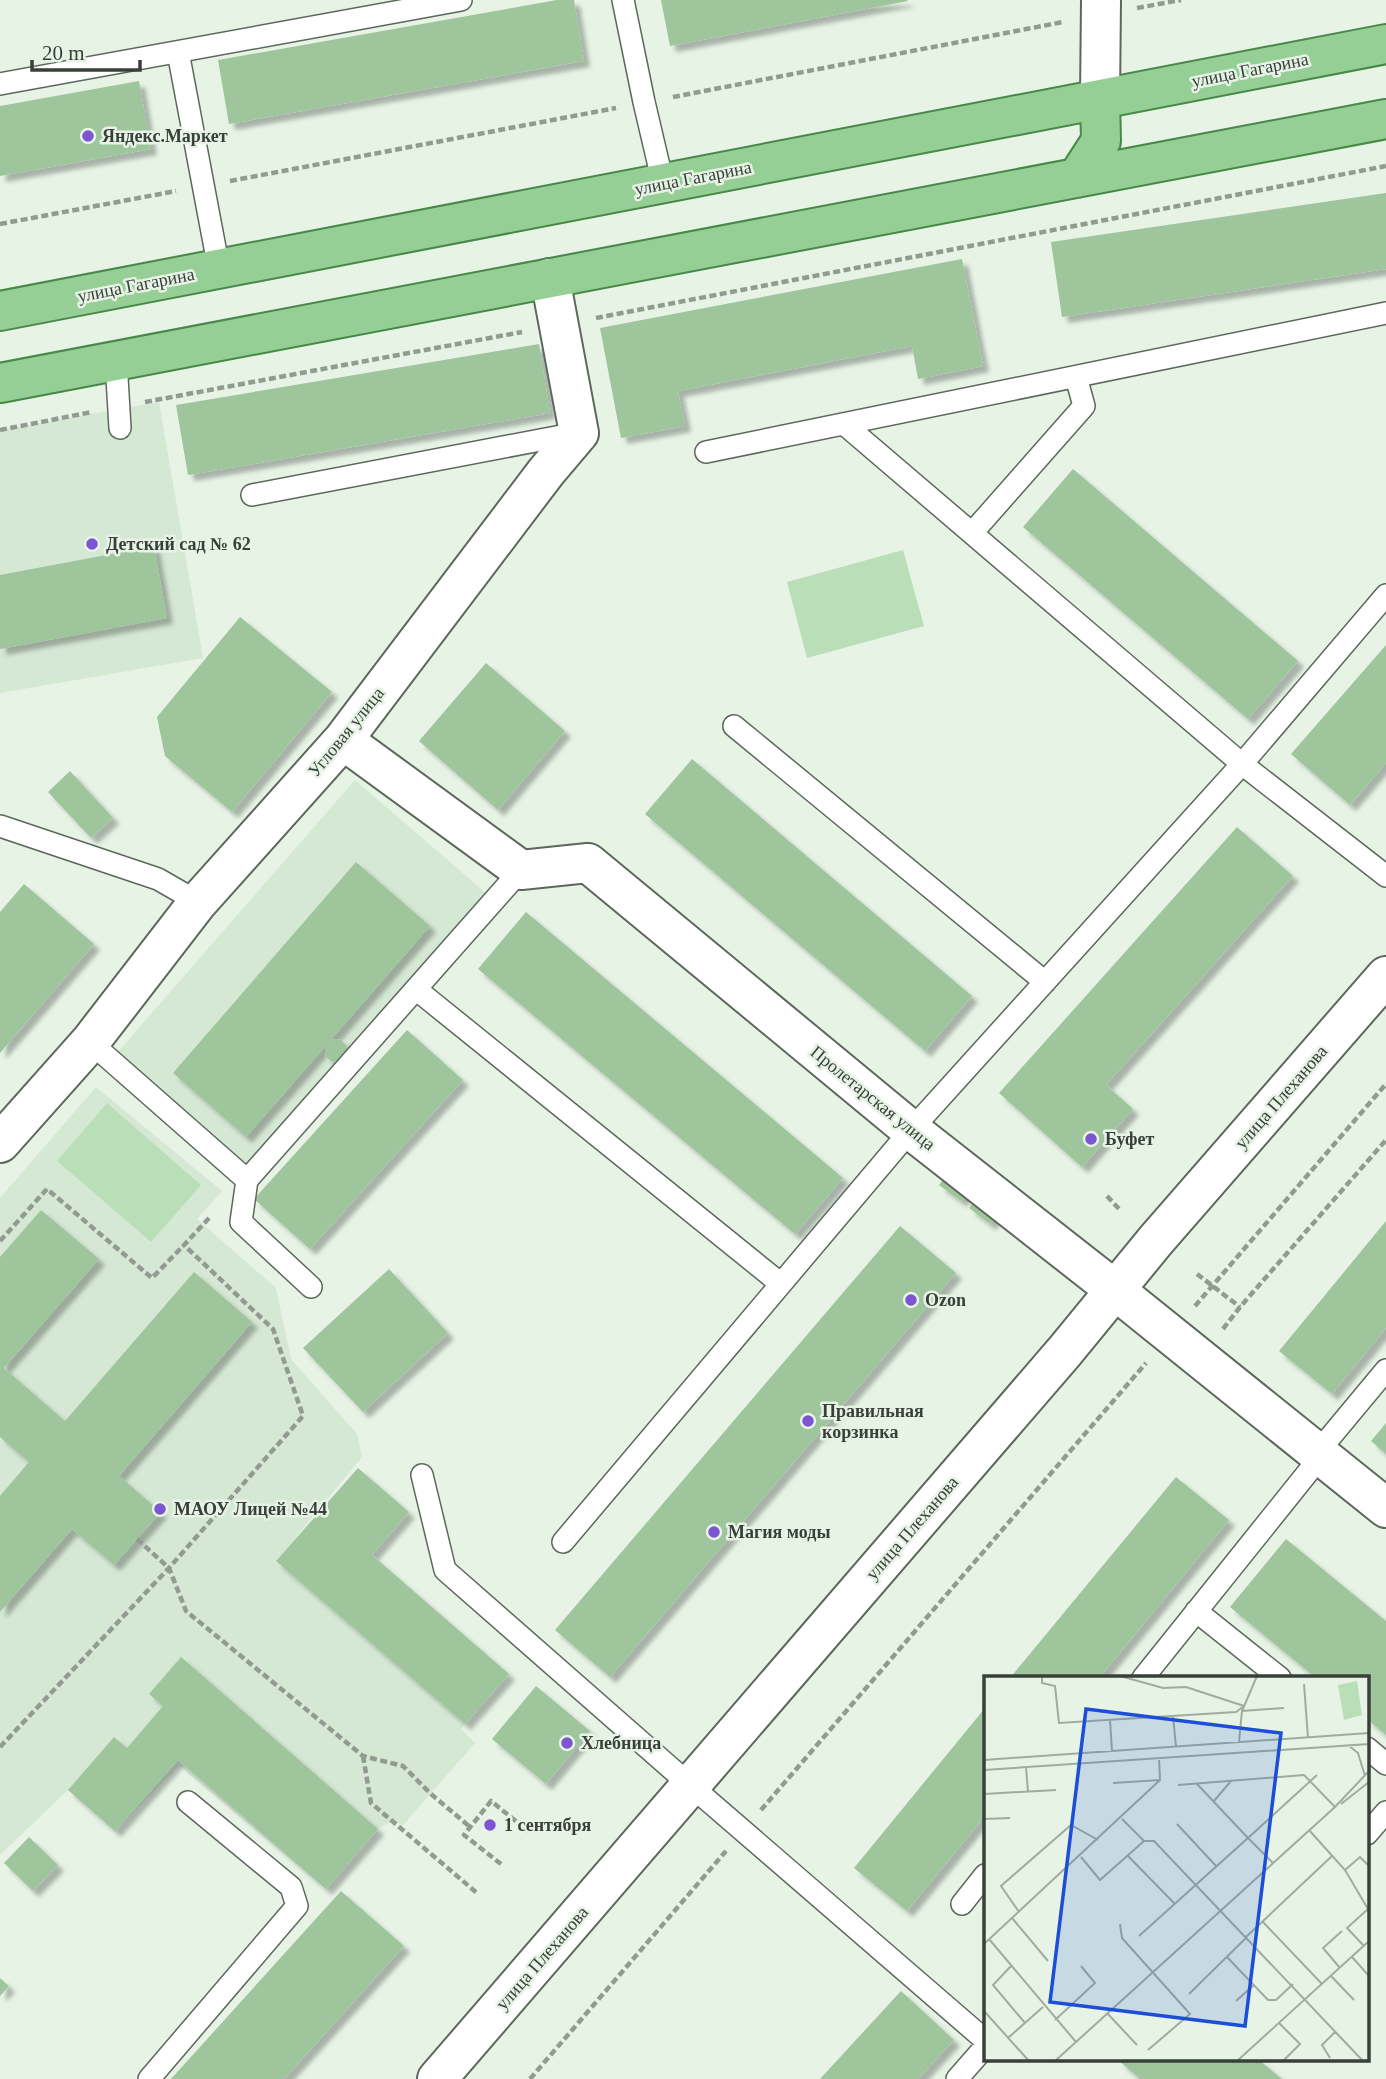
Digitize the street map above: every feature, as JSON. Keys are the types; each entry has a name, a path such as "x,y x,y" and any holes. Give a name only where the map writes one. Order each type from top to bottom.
{"main road":[{"name":"улица Гагарина","path":"0,311 1386,44"},
{"path":"1077,178 1101,141 1100,99"},
{"path":"0,383 1386,119"}],"street":[{"path":"1100,99 1102,8"},
{"path":"550,278 579,433"},
{"name":"Угловая улица","path":"0,1143 90,1042 198,902 343,740 546,472 579,433"},
{"path":"343,740 521,870"},
{"name":"Пролетарская улица","path":"521,870 587,863 911,1130 1386,1508"},
{"name":"улица Плеханова","path":"438,2079 1386,976"}],"lane":[{"path":"0,84 461,0"},
{"path":"622,0 663,183"},
{"path":"178,52 219,269"},
{"path":"706,452 1386,313"},
{"path":"116,361 119,418"},
{"path":"972,533 1084,406 1076,377"},
{"path":"844,424 1242,764 1386,876"},
{"path":"252,495 579,433"},
{"path":"563,1542 911,1130 1242,764 1386,595"},
{"path":"734,726 1045,982"},
{"path":"0,826 158,879 198,902"},
{"path":"311,1287 241,1222 247,1180 521,870"},
{"path":"417,989 781,1284"},
{"path":"90,1042 247,1180"},
{"path":"1145,1676 1386,1370"},
{"path":"422,1475 445,1570 984,2039"},
{"path":"1196,1611 1277,1676"},
{"path":"1368,1749 1386,1764"},
{"path":"149,2079 297,1906 291,1887 188,1802"},
{"path":"1368,1833 1386,1812"},
{"path":"962,1904 984,1876"},
{"path":"957,2079 984,2048"}],"path":[{"path":"0,224 643,102 1102,8 1181,0"},
{"path":"0,429 119,418 559,325 1386,166"},
{"path":"530,2079 1386,1084"},
{"path":"1217,1338 1240,1307 1386,1140"},
{"path":"0,1241 47,1189 152,1278 247,1180"},
{"path":"1107,1196 1121,1211"},
{"path":"0,1746 169,1568 303,1416 272,1329 184,1245"},
{"path":"1197,1275 1240,1307"},
{"path":"137,1539 169,1568 186,1611 363,1756 403,1766 431,1794 470,1826"},
{"path":"363,1756 371,1803 477,1893"},
{"path":"501,1864 464,1835 470,1826 491,1801 528,1831"}],"shaded area":[{"name":"Детский сад № 62","path":"159,402 203,658 0,693 0,430"},
{"path":"355,780 488,895 251,1168 117,1053"},
{"name":"МАОУ Лицей №44","path":"96,1087 222,1191 197,1219 276,1288 291,1359 357,1434 362,1457 276,1561 465,1724 461,1729 475,1743 403,1825 392,1821 378,1829 326,1889 179,1766 115,1831 68,1790 0,1855 0,1198"}],"green space":[{"path":"903,550 924,626 807,658 787,582"},
{"path":"107,1103 201,1185 151,1242 57,1161"}],"building":[{"path":"557,0 574,0 584,61 229,124 218,60"},
{"path":"661,0 907,0 908,1 670,46"},
{"path":"139,81 151,149 0,176 0,106"},
{"path":"1386,193 1386,269 1062,317 1051,242"},
{"path":"962,259 983,366 918,379 912,346 678,391 685,426 621,438 600,328"},
{"path":"539,344 550,413 188,475 176,405"},
{"path":"1073,469 1298,661 1248,719 1023,527"},
{"path":"154,546 167,618 0,649 0,575"},
{"path":"240,617 332,692 232,812 165,756 157,717"},
{"path":"1386,645 1386,763 1350,805 1291,754"},
{"path":"486,663 565,731 498,810 419,741"},
{"path":"692,759 972,996 925,1051 645,814"},
{"path":"70,771 113,818 91,838 48,792"},
{"path":"1237,827 1293,876 1106,1085 1133,1109 1082,1167 999,1093"},
{"path":"356,862 430,926 246,1137 173,1073"},
{"path":"24,884 94,944 0,1053 0,912"},
{"path":"526,912 843,1178 795,1234 478,969"},
{"path":"407,1030 463,1080 310,1249 254,1199"},
{"path":"334,1039 341,1040 348,1052 338,1062 331,1061 326,1057 328,1043"},
{"path":"947,1174 969,1190 961,1201 939,1185"},
{"path":"977,1197 999,1212 990,1224 969,1208"},
{"path":"41,1210 99,1259 4,1368 65,1421 194,1272 252,1322 119,1476 161,1512 114,1565 72,1529 0,1612 0,1496 29,1462 0,1437 0,1257"},
{"path":"1386,1221 1386,1328 1332,1394 1279,1351"},
{"path":"900,1226 956,1273 610,1677 555,1630"},
{"path":"389,1269 448,1333 363,1412 303,1348"},
{"path":"1386,1423 1386,1454 1371,1441"},
{"path":"358,1468 409,1512 372,1555 509,1674 465,1724 276,1561"},
{"path":"1176,1477 1229,1520 1101,1676 1012,1676"},
{"path":"1286,1539 1386,1621 1386,1735 1368,1720 1368,1676 1314,1676 1230,1607"},
{"path":"181,1657 378,1829 326,1889 178,1760 115,1831 68,1790 114,1737 127,1748 163,1706 149,1694"},
{"path":"536,1686 590,1731 546,1784 492,1739"},
{"path":"984,1709 984,1817 907,1911 854,1868"},
{"path":"29,1837 58,1865 33,1891 4,1863"},
{"path":"341,1891 404,1946 284,2079 171,2079"},
{"path":"0,1978 9,1986 0,1996"},
{"path":"901,1991 954,2040 918,2079 820,2079"},
{"path":"1120,2062 1261,2062 1282,2079 1140,2079"}],"place":[{"name":"Яндекс.Маркет","path":"88,136"},
{"name":"Детский сад № 62","path":"92,544"},
{"name":"Буфет","path":"1091,1139"},
{"name":"Ozon","path":"911,1300"},
{"name":"Правильная корзинка","path":"808,1421"},
{"name":"МАОУ Лицей №44","path":"160,1509"},
{"name":"Магия моды","path":"714,1532"},
{"name":"Хлебница","path":"567,1743"},
{"name":"1 сентября","path":"490,1825"}]}
